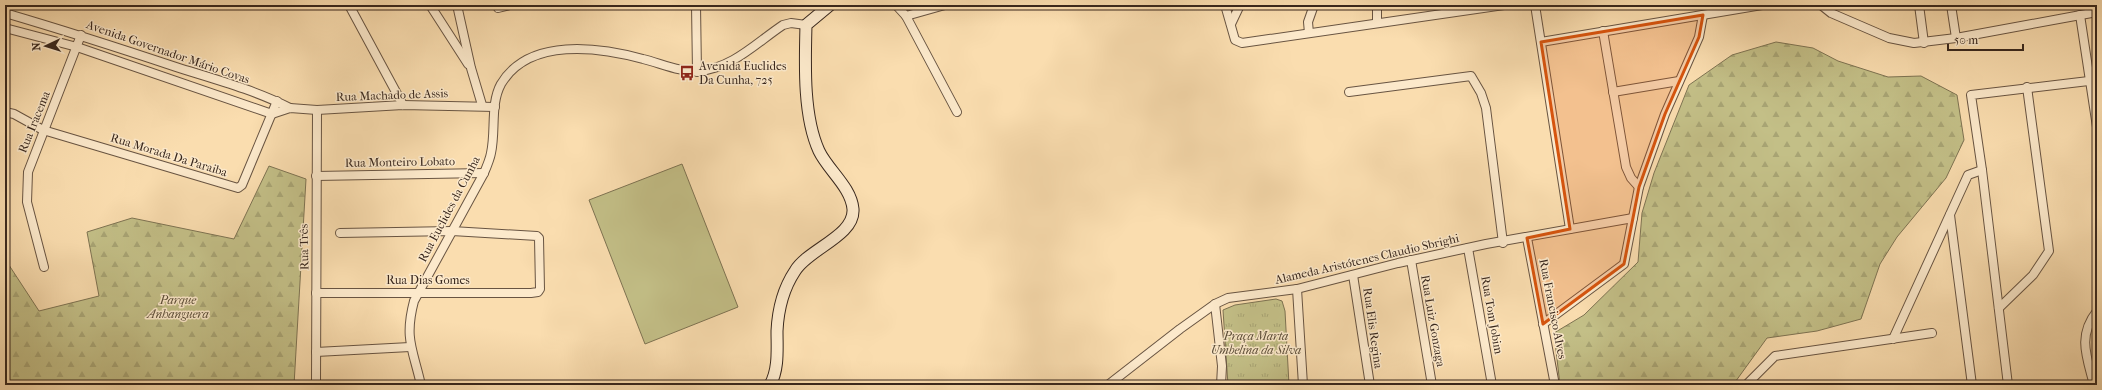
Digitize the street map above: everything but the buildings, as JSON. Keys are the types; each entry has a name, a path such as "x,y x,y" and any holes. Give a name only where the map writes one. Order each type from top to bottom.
{"main road":[{"path":"770,385 776,362 778,324 786,286 796,269 807,256 845,229 852,217 850,199 819,152 811,125 806,87 806,25 830,5"}],"street":[{"path":"349,5 403,105"},
{"path":"430,5 470,68"},
{"path":"456,5 462,25 470,68 482,105"},
{"path":"498,8 510,5"},
{"path":"696,5 697,72"},
{"path":"896,5 906,16 957,112"},
{"path":"906,16 945,5"},
{"path":"1225,5 1235,40 1242,43 1377,22 1504,5"},
{"path":"1231,24 1240,5"},
{"path":"1308,33 1308,22 1314,5"},
{"path":"1377,5 1377,22"},
{"path":"1440,14 1443,5"},
{"path":"1535,5 1570,230"},
{"path":"1541,42 1762,5"},
{"path":"1821,5 1831,13 1889,38 1903,42 1924,43 2097,12"},
{"path":"1919,5 1924,43"},
{"path":"1951,5 1956,38"},
{"name":"Avenida Governador Mário Covas","path":"5,13 81,35 277,101"},
{"path":"1543,324 1624,264 1639,187 1655,138 1699,37 1703,15"},
{"path":"2080,15 2094,80 2097,126"},
{"name":"Rua Euclides da Cunha","path":"422,385 410,347 409,324 418,292 484,173 491,153 495,107 500,85 516,66 528,58 552,51 603,51 623,54 697,72 723,66 735,60 783,25 791,23 806,25"},
{"name":"Avenida Governador Mário Covas","path":"5,28 77,47 272,114"},
{"path":"1603,32 1626,167 1631,178 1639,187"},
{"name":"Rua Iracema","path":"44,267 27,202 28,172 81,35"},
{"path":"173,80 177,67"},
{"path":"1349,92 1471,76 1481,93 1486,108 1503,242"},
{"path":"2008,385 1982,170 1971,95 2094,80"},
{"path":"1613,92 1679,81"},
{"path":"1999,308 2033,275 2049,251 2027,87"},
{"name":"Rua Machado de Assis","path":"277,101 290,108"},
{"name":"Rua Morada Da Paraiba","path":"5,112 14,114 43,130 238,188 242,185 277,101"},
{"name":"Rua Machado de Assis","path":"272,114 290,108 317,110 403,105 482,105 495,107"},
{"name":"Rua Três","path":"316,385 317,110"},
{"path":"1892,339 1968,175 1982,170"},
{"name":"Rua Monteiro Lobato","path":"316,176 484,173"},
{"path":"1950,214 1972,385"},
{"name":"Alameda Aristótenes Claudio Sbrighi","path":"1108,385 1215,304 1228,298 1297,289 1410,260 1633,218"},
{"path":"340,233 452,232"},
{"name":"Rua Dias Gomes","path":"316,294 418,292 531,293 540,290 541,284 538,236 452,232"},
{"name":"Rua Francisco Alves","path":"1527,238 1555,385"},
{"name":"Rua Tom Jobim","path":"1468,248 1492,385"},
{"name":"Rua Luiz Gonzaga","path":"1410,260 1432,385"},
{"name":"Rua Elis Regina","path":"1353,275 1370,385"},
{"path":"1297,289 1303,385"},
{"path":"1215,304 1222,366 1221,385"},
{"path":"2094,385 2084,335 2097,311"},
{"path":"1746,385 1775,356 1932,333"},
{"path":"316,352 410,347"}],"highlighted area":[{"path":"1703,15 1699,37 1665,114 1639,187 1624,264 1543,324 1527,238 1570,229 1541,42"}],"green space":[{"path":"1776,42 1813,48 1838,61 1888,77 1921,76 1957,95 1964,140 1946,178 1897,237 1880,264 1861,319 1817,331 1767,338 1733,385 1560,385 1554,333 1584,315 1638,262 1642,213 1654,173 1689,85 1732,55"},
{"path":"682,164 738,307 645,344 589,200"},
{"name":"Parque Anhanguera","path":"269,166 306,179 294,385 5,385 5,259 39,311 99,296 87,232 132,218 234,239"},
{"name":"Praça Marta Umbelina da Silva","path":"1276,299 1282,301 1285,311 1289,385 1228,385 1223,310 1235,305"}],"place":[{"name":"Avenida Euclides Da Cunha, 725","path":"687,73"}]}
